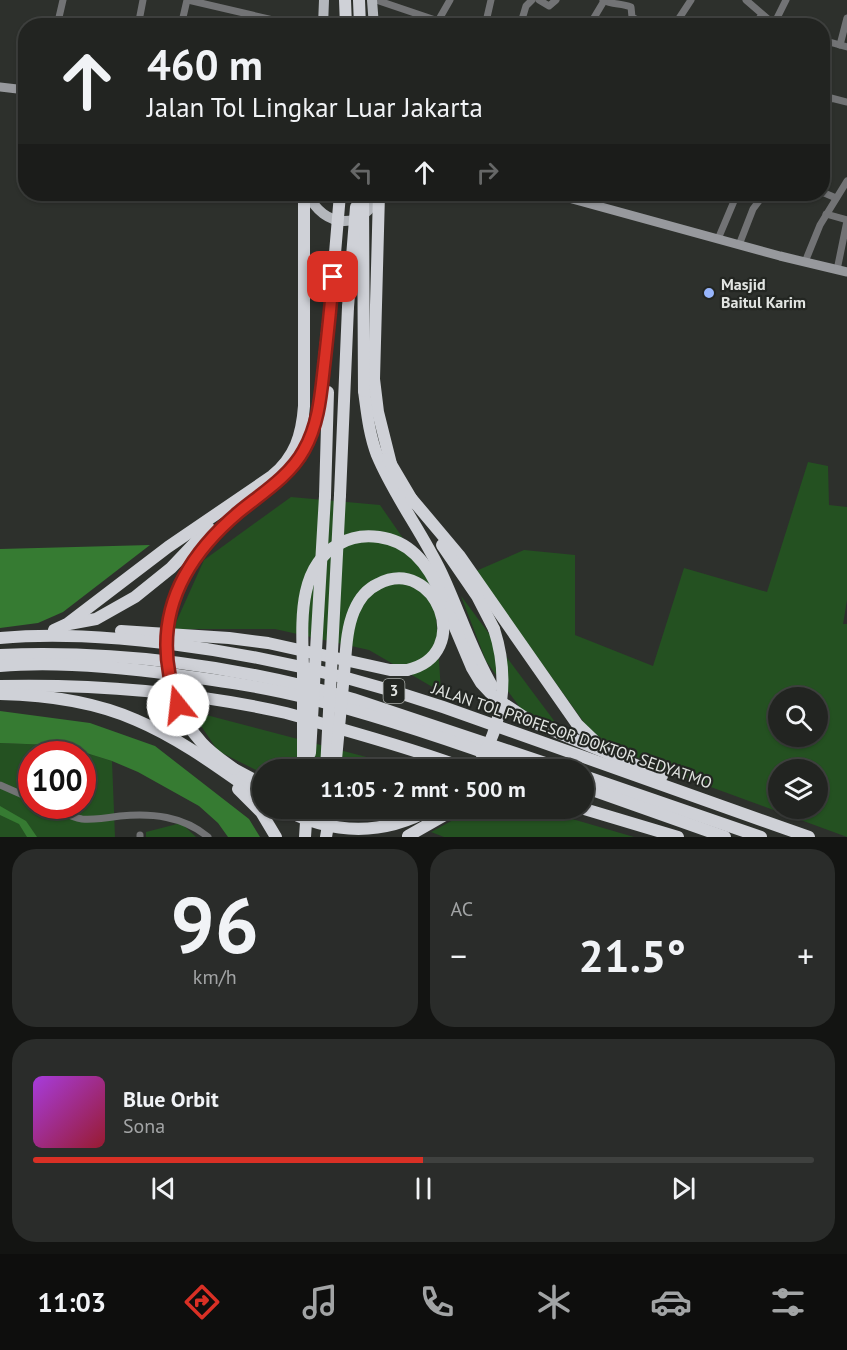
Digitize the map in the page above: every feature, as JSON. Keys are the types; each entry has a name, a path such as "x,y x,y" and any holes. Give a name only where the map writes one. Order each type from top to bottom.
{"highway":[{"path":"345,0 346,18"},
{"path":"359,0 360,18"},
{"path":"54,630 67,624 168,547 272,476 287,462 298,444 304,406 306,201"},
{"path":"252,779 215,756 196,735 182,714 173,692 166,653 167,624 172,603 187,570 218,531 289,470 304,451 318,415 331,307 339,201"},
{"path":"327,759 348,306 356,201"},
{"path":"363,201 364,397 369,430 377,454 407,502 472,588 494,629 502,661 502,700 491,741 481,759"},
{"path":"378,201 374,380 378,412 391,464 484,672 504,704"},
{"path":"310,759 325,496 331,307"},
{"path":"364,397 383,452 391,464"},
{"path":"67,624 96,619 135,597 171,568 198,538 221,518 289,470"},
{"path":"407,502 459,555 577,724 586,735 613,756"},
{"path":"303,759 303,610 309,579 320,560 330,549 350,539 366,536 388,538 403,545 431,574 477,678 491,694 504,704 537,724 762,819"},
{"path":"5,638 54,630 124,631 229,638 291,647 345,660 390,670 407,670 424,663 435,652 443,633 443,616 433,596 421,586 403,579 386,580 376,584 364,594 355,608 346,647 345,660 336,759"},
{"name":"JALAN TOL PROFESOR DOKTOR SEDYATMO","path":"5,638 72,635 125,639 215,650 308,667 413,697 809,837"},
{"name":"3","path":"0,655 58,655 150,660 260,677 320,689 354,699 533,759"},
{"name":"3","path":"0,666 54,665 140,670 242,684 342,707 502,759"},
{"path":"0,686 117,689 238,703 289,714 375,738 437,759"},
{"path":"0,694 62,699 102,708 136,720 182,745 252,791"},
{"path":"182,745 247,796 261,812 276,837"},
{"path":"594,779 761,837"},
{"path":"594,791 725,837"},
{"path":"594,813 678,837"},
{"path":"302,819 338,829 373,830 410,819"},
{"path":"304,837 305,819"},
{"path":"324,819 324,837"},
{"path":"324,837 328,819"},
{"path":"408,836 438,819"}],"main road":[{"path":"323,18 324,0"},
{"path":"374,0 374,18"},
{"path":"0,87 18,89"},
{"path":"311,201 324,215 344,221 354,220 364,215 375,201"},
{"path":"581,201 842,271"}],"street":[{"path":"59,18 63,0"},
{"path":"140,18 143,0"},
{"path":"183,18 188,0 262,18"},
{"path":"374,0 429,18"},
{"path":"440,18 450,0"},
{"path":"487,18 491,0"},
{"path":"522,18 526,6 531,0"},
{"path":"539,0 550,6 556,0"},
{"path":"594,18 604,0 611,5 632,4"},
{"path":"679,18 690,0"},
{"path":"746,0 766,18"},
{"path":"778,18 786,0"},
{"path":"759,18 762,15"},
{"path":"844,46 847,18"},
{"path":"830,99 847,102"},
{"path":"805,262 826,214 847,181"},
{"path":"830,195 836,198"},
{"path":"597,205 598,201"},
{"path":"718,239 734,201"},
{"path":"739,245 753,209 759,201"},
{"path":"826,214 847,221 842,271"},
{"path":"0,785 18,793"},
{"path":"96,819 140,815 170,817 196,827 208,837"}],"shaded area":[{"path":"808,462 828,466 829,505 847,507 847,600 843,624 847,624 847,837 798,819 828,819 828,759 768,759 768,808 667,771 595,738 476,571 524,550 575,555 575,635 653,666 684,568 767,592"},
{"path":"291,497 380,505 434,583 441,692 369,650 275,629 173,629 204,560"},
{"path":"150,545 63,612 38,623 0,628 0,549"},
{"path":"461,596 558,726 521,709 486,661"},
{"path":"0,711 90,723 155,746 249,819 260,837 228,837 218,823 199,806 138,772 96,756 96,741 0,743"},
{"path":"191,711 374,759 252,759 252,768 218,751"},
{"path":"0,743 18,744 18,819 96,819 96,756 112,761 115,837 0,837"},
{"path":"0,806 18,816 18,819 26,821 37,837 27,837 19,824 0,815"},
{"path":"455,819 572,819 634,837 444,837 431,832"},
{"path":"181,823 196,837 146,837 146,832"}],"place":[{"name":"Masjid Baitul Karim","path":"709,293"}],"route":[{"path":"178,705 173,692 166,653 167,624 172,603 187,570 211,538 289,470 304,451 315,425 320,404 333,277"}]}
